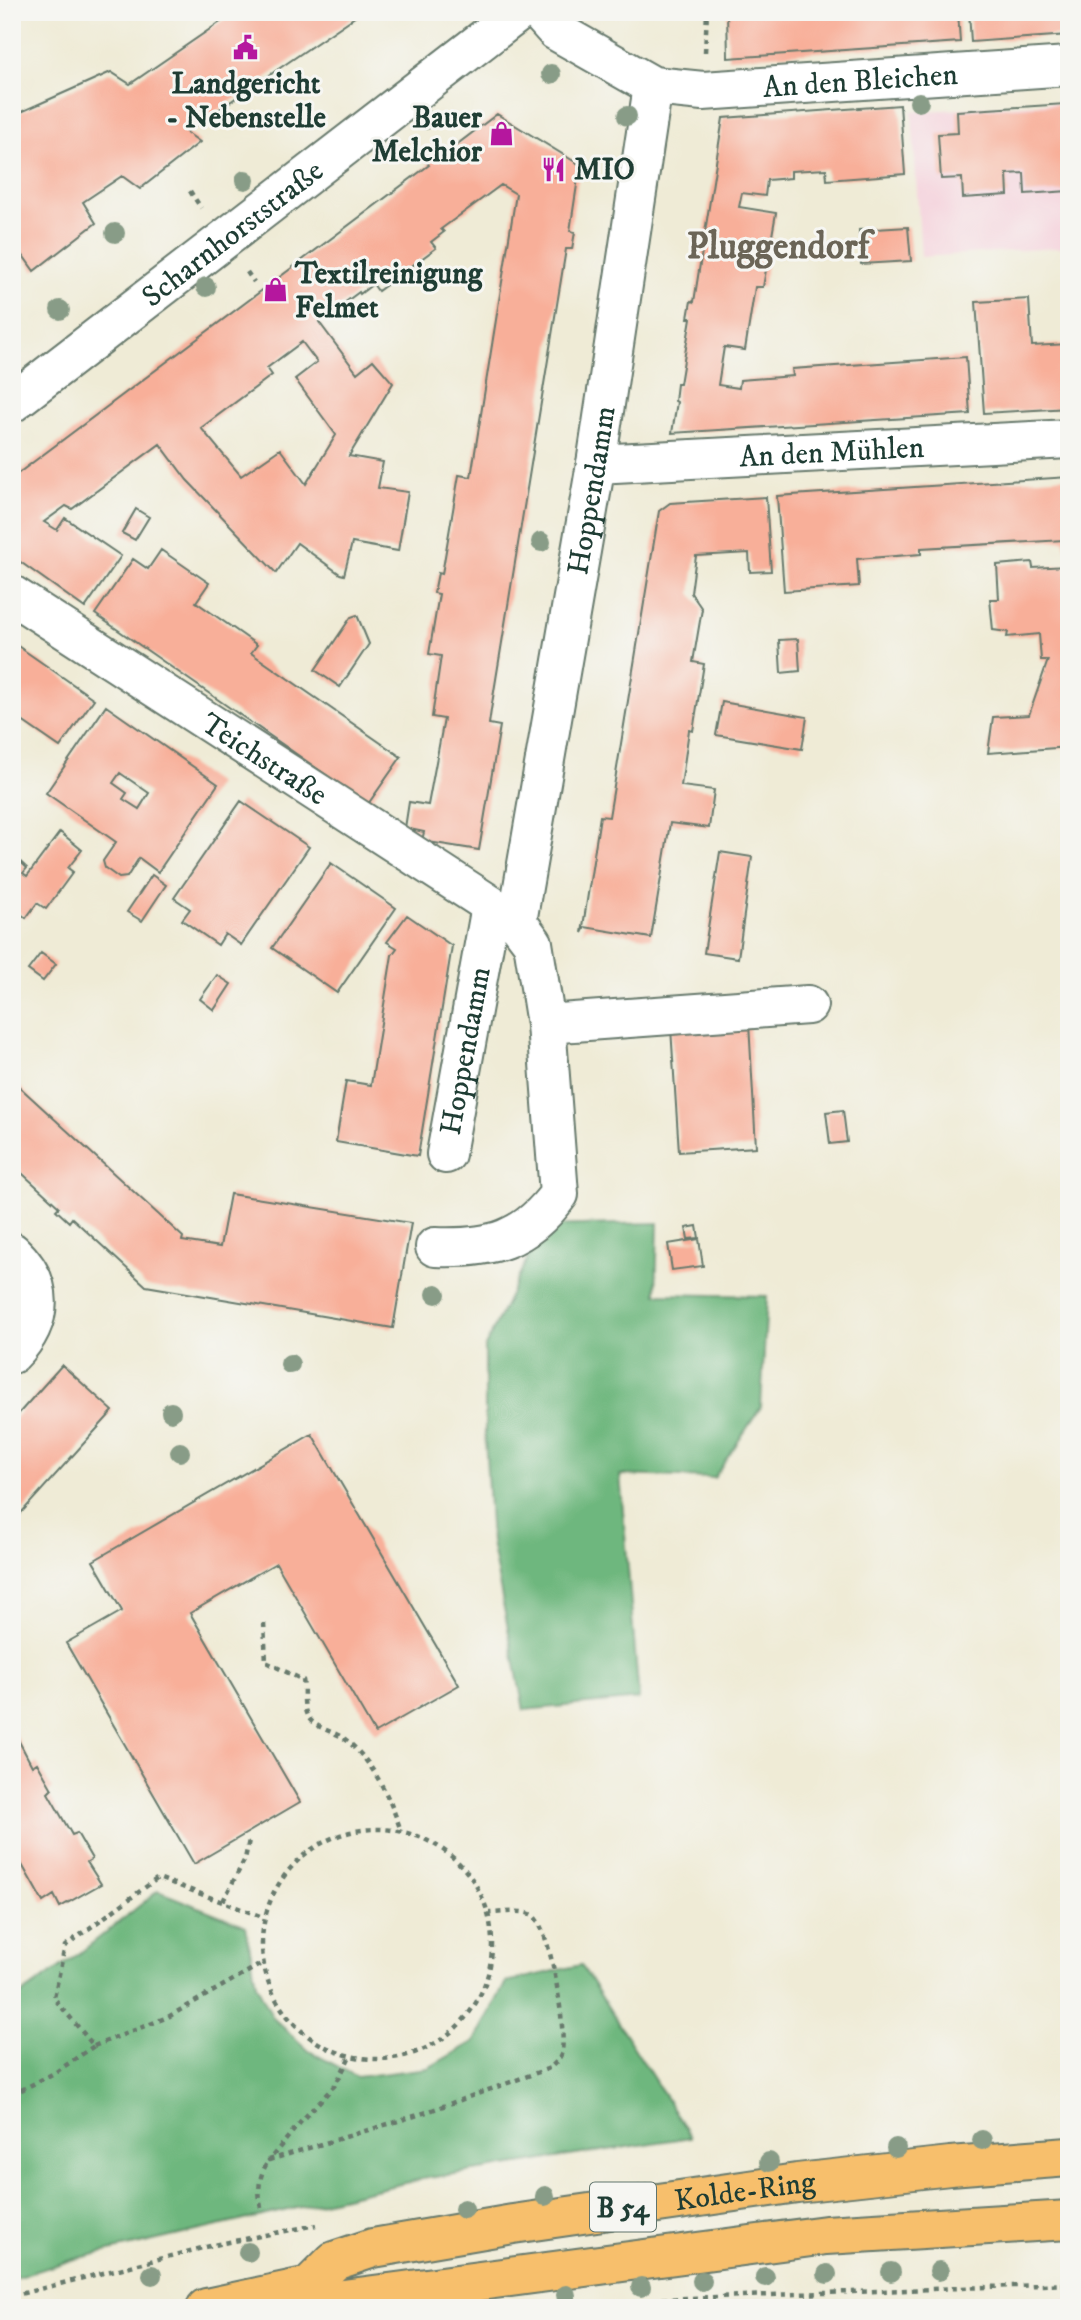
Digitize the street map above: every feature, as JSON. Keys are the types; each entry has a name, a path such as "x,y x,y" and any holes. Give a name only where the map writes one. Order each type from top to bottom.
{"main road":[{"name":"Kolde-Ring","path":"1069,2157 950,2166 797,2183 513,2224 373,2248 334,2261 309,2286 335,2300 385,2300 826,2235 1069,2220"},
{"path":"206,2308 309,2286"}],"street":[{"name":"Scharnhorststraße","path":"12,402 519,12"},
{"path":"538,12 556,31 653,86"},
{"name":"An den Bleichen","path":"653,86 703,91 1069,66"},
{"name":"Hoppendamm","path":"446,1154 504,914 596,464 653,86"},
{"name":"An den Mühlen","path":"596,464 1069,439"},
{"name":"Teichstraße","path":"12,595 504,914"},
{"name":"Hoppendamm","path":"435,1247 470,1248 492,1244 522,1232 559,1194 546,1024 533,943 504,914"},
{"path":"546,1024 808,1004"},
{"path":"12,1252 27,1266 38,1300 36,1314 23,1343 12,1354"}],"path":[{"path":"264,1623 266,1662 303,1680 305,1710 309,1719 335,1732 364,1757 383,1788 401,1831"},
{"path":"401,1831 443,1848 470,1873 489,1913 494,1935 492,1966 471,2010 450,2035 396,2055 349,2058 289,2018 274,2001 261,1964 262,1917 282,1880 300,1860 327,1842 349,1835 401,1831"},
{"path":"223,1901 245,1859 249,1840"},
{"path":"94,2046 54,1998 65,1946 158,1878 262,1917"},
{"path":"269,2161 506,2085 550,2068 556,2062 562,2055 561,2017 548,1943 538,1920 529,1913 489,1913"},
{"path":"12,2095 55,2072 94,2046 168,2017 261,1964"},
{"path":"261,2208 258,2190 263,2169 304,2118 336,2084 349,2058"},
{"path":"652,2300 1069,2284"}],"shaded area":[{"path":"1067,102 1069,247 921,257 912,112"},
{"path":"1069,2300 1069,2308 754,2308 796,2306"}],"green space":[{"path":"658,1223 656,1294 767,1296 761,1407 714,1478 620,1475 639,1699 524,1710 491,1542 485,1437 485,1347 543,1226"},
{"path":"158,1891 246,1926 256,1984 273,2018 309,2051 357,2077 428,2068 475,2041 506,1982 581,1965 691,2137 422,2179 75,2259 12,2279 12,2001 80,1953"}],"building":[{"path":"235,12 362,12 186,132 200,142 140,189 122,176 83,202 96,223 34,271 17,247 12,250 12,116 111,72 130,84"},
{"path":"727,12 958,12 960,42 728,58"},
{"path":"969,12 1069,12 1069,35 971,42"},
{"path":"1065,104 1066,125 1069,125 1069,191 1025,194 1024,173 1007,174 1008,195 963,198 962,178 941,179 938,134 958,133 957,111"},
{"path":"900,105 905,174 827,180 826,169 791,171 791,178 767,180 765,196 742,193 739,207 776,213 763,287 755,287 745,350 724,347 718,385 739,388 740,380 793,376 792,369 966,357 970,414 672,433 677,384 680,384 691,318 688,318 691,301 694,302 723,118"},
{"path":"497,114 580,165 570,231 575,232 572,249 566,249 491,710 489,724 500,726 479,850 422,841 424,832 405,828 409,802 428,805 444,719 432,717 441,656 429,654 439,594 434,593 438,573 442,574 459,475 471,477 516,194 501,185 441,229 444,232 431,242 436,248 378,291 373,284 319,322 357,373 373,360 393,383 349,456 383,462 378,488 408,492 398,551 352,543 344,575 297,543 276,573 187,480 160,444 72,509 66,506 44,522 57,530 65,518 121,556 85,608 12,556 12,478 429,165 426,161 440,151 443,155","holes":["302,342 317,362 295,379 336,435 306,484 280,449 241,476 201,428 272,375 267,368"]},
{"path":"908,227 911,261 861,264 859,230"},
{"path":"1029,299 1032,346 1069,344 1069,408 984,413 976,302"},
{"path":"1069,477 1069,547 1065,547 1064,540 921,548 921,554 857,559 859,586 784,591 777,496"},
{"path":"766,497 771,571 750,572 749,553 696,556 691,593 702,609 693,662 704,664 693,731 689,730 681,786 714,790 709,828 670,823 651,938 585,927 582,933 600,816 609,817 659,511 670,503"},
{"path":"136,509 149,517 135,540 122,533"},
{"path":"161,550 209,583 196,602 257,645 251,653 401,757 368,804 95,614 133,559 148,569"},
{"path":"1032,562 1033,568 1066,566 1069,597 1069,747 988,753 993,717 1029,715 1048,660 1041,660 1039,634 1007,637 1008,632 993,630 990,599 999,599 997,565"},
{"path":"357,615 369,644 340,687 315,670 351,617"},
{"path":"798,639 800,671 781,673 779,640"},
{"path":"12,642 94,699 60,747 12,714"},
{"path":"722,702 807,717 802,749 716,735"},
{"path":"106,706 218,784 158,872 139,858 127,877 119,878 105,868 103,861 116,842 46,793","holes":["120,773 149,793 139,809 123,799 127,793 113,783"]},
{"path":"241,801 309,847 241,945 225,934 218,945 182,920 190,909 174,898"},
{"path":"60,832 82,850 68,868 73,872 46,909 37,903 26,918 12,907 12,854 27,868 23,873 27,876"},
{"path":"12,840 19,844 12,854"},
{"path":"720,852 752,857 738,958 704,953"},
{"path":"331,863 396,908 337,993 272,948"},
{"path":"152,875 166,885 142,921 127,912"},
{"path":"407,915 452,946 418,1156 336,1142 346,1081 371,1085 392,955 397,948 387,942"},
{"path":"41,953 56,964 43,981 28,970"},
{"path":"217,975 231,984 214,1010 200,999"},
{"path":"749,1023 756,1147 679,1152 671,1028"},
{"path":"12,1080 183,1237 182,1241 220,1247 230,1194 411,1223 393,1328 146,1286 72,1218 69,1222 56,1210 59,1207 12,1164"},
{"path":"843,1110 847,1142 830,1144 826,1112"},
{"path":"697,1226 699,1238 688,1239 686,1228"},
{"path":"699,1239 703,1266 672,1270 668,1244"},
{"path":"62,1365 113,1411 12,1523 12,1421"},
{"path":"312,1434 459,1685 375,1733 276,1563 190,1613 300,1802 194,1864 66,1643 122,1611 93,1561"},
{"path":"12,1728 32,1766 37,1763 52,1789 48,1793 72,1835 77,1833 92,1859 87,1862 101,1884 60,1907 54,1895 43,1902 12,1847"}],"place":[{"name":"Landgericht - Nebenstelle","path":"246,48"},
{"name":"Bauer Melchior","path":"502,134"},
{"name":"MIO","path":"554,169"},
{"name":"Textilreinigung Felmet","path":"275,290"}],"district":[{"name":"Pluggendorf","path":"778,245"}]}
